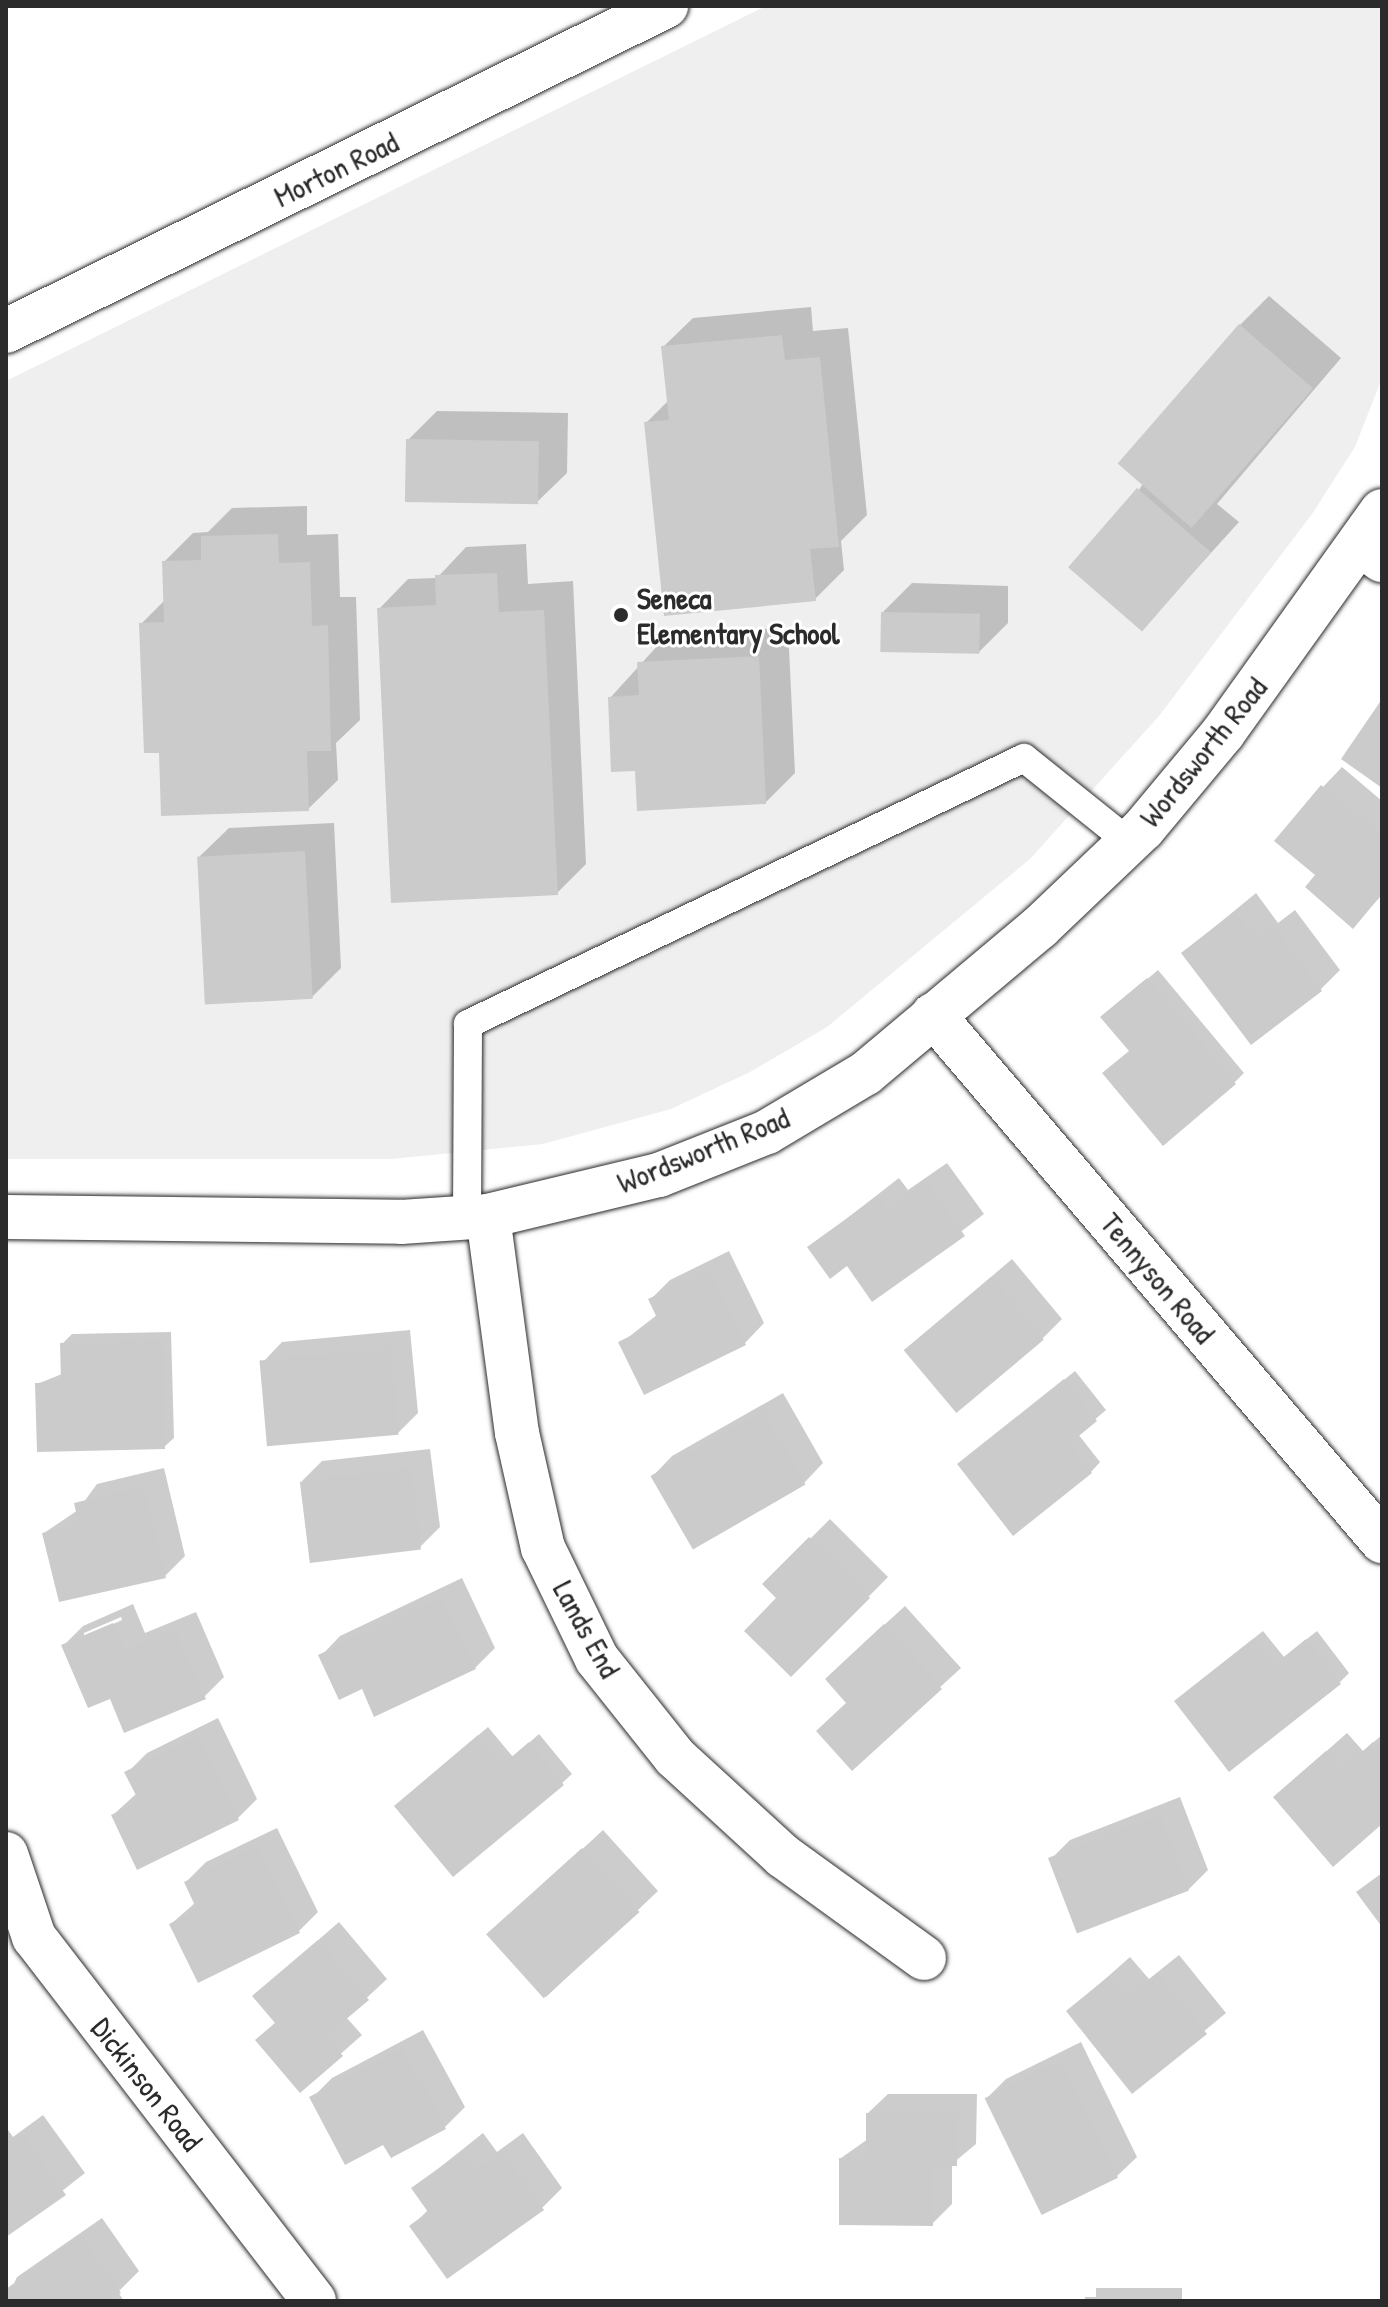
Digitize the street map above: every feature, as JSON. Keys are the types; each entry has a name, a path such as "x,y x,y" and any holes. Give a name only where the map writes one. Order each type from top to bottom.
{"street":[{"name":"Morton Road","path":"6,331 666,6"},
{"name":"Wordsworth Road","path":"6,1217 477,1217 659,1175 767,1132 866,1073 1129,842 1223,733 1375,539"},
{"name":"Tennyson Road","path":"933,1015 1382,1541"},
{"name":"Lands End","path":"477,1217 517,1433 543,1548 597,1659 675,1757 783,1856 924,1958"},
{"name":"Dickinson Road","path":"6,1854 34,1937 314,2301"}],"lane":[{"path":"477,1217 468,1024 1024,758 1129,842"}],"shaded area":[{"name":"Seneca Elementary School","path":"766,6 1382,6 1382,378 1355,447 1312,514 1159,716 1030,859 827,1027 750,1072 671,1109 543,1144 391,1159 6,1159 6,381"}],"building":[{"path":"1239,324 1313,388 1192,528 1118,464"},
{"name":"Seneca Elementary School","path":"782,335 785,360 820,357 839,547 810,549 816,601 664,616 644,422 669,420 661,346"},
{"path":"406,439 539,441 538,504 405,502"},
{"path":"1137,488 1211,552 1142,632 1068,567"},
{"path":"278,534 279,563 310,562 312,626 328,625 331,751 307,751 309,811 161,816 159,753 144,753 139,623 164,622 162,561 201,560 201,536"},
{"path":"497,573 499,612 544,610 558,895 391,903 377,608 436,605 435,575"},
{"name":"Seneca Elementary School","path":"881,612 980,614 979,654 880,652"},
{"name":"Seneca Elementary School","path":"759,656 766,804 637,811 635,771 611,772 608,697 639,695 637,662"},
{"path":"1382,699 1382,788 1341,759"},
{"path":"1321,785 1382,837 1382,894 1353,929 1305,887 1315,875 1274,841"},
{"path":"305,851 313,999 205,1004 197,857"},
{"path":"1235,911 1257,941 1274,928 1322,991 1251,1045 1181,953"},
{"path":"1147,978 1236,1084 1163,1146 1102,1073 1129,1051 1100,1017"},
{"path":"926,1181 965,1236 872,1302 847,1266 830,1279 807,1247 878,1196 888,1209"},
{"path":"709,1270 746,1345 644,1395 618,1342 659,1322 648,1299"},
{"path":"991,1277 1044,1340 956,1413 904,1350"},
{"path":"162,1341 165,1449 37,1452 35,1383 61,1382 60,1343"},
{"path":"391,1349 398,1435 267,1446 260,1361"},
{"path":"1064,1379 1097,1421 1069,1444 1092,1473 1013,1536 957,1464"},
{"path":"763,1411 806,1485 693,1550 650,1476"},
{"path":"411,1468 421,1549 310,1563 300,1482"},
{"path":"144,1486 166,1578 59,1602 42,1533 79,1525 74,1503"},
{"path":"809,1537 870,1598 791,1677 744,1631 776,1598 762,1584"},
{"path":"442,1597 476,1669 374,1717 362,1689 339,1700 318,1655"},
{"path":"113,1623 125,1652 175,1630 206,1699 124,1733 110,1699 88,1708 61,1645"},
{"path":"884,1624 942,1689 852,1771 816,1731 846,1703 825,1679"},
{"path":"1253,1639 1274,1665 1306,1639 1341,1684 1229,1772 1174,1701"},
{"path":"478,1735 502,1765 529,1742 564,1785 453,1877 394,1806"},
{"path":"198,1736 239,1820 137,1870 111,1815 139,1801 124,1772"},
{"path":"1373,1742 1382,1752 1382,1824 1333,1867 1273,1797 1326,1751 1342,1770"},
{"path":"1160,1815 1189,1891 1077,1934 1048,1858"},
{"path":"257,1846 300,1933 198,1983 169,1924 197,1910 184,1882"},
{"path":"582,1848 640,1912 544,1998 486,1934"},
{"path":"1382,1873 1382,1927 1356,1892"},
{"path":"318,1940 369,2000 326,2036 343,2056 300,2093 255,2040 275,2023 252,1996"},
{"path":"1158,1973 1207,2034 1132,2094 1066,2011 1109,1976 1128,1998"},
{"path":"403,2048 446,2129 391,2158 383,2145 345,2165 309,2097"},
{"path":"1061,2061 1118,2178 1042,2215 985,2098"},
{"path":"866,2113 958,2113 957,2166 933,2166 933,2226 839,2225 839,2158 866,2158"},
{"path":"23,2133 66,2195 6,2237 6,2145"},
{"path":"463,2151 476,2170 502,2152 544,2210 447,2279 409,2226 428,2212 411,2188"},
{"path":"81,2236 121,2293 108,2301 6,2301 6,2289"},
{"path":"1085,2297 1174,2297 1174,2301 1085,2301"}],"place":[{"name":"Seneca Elementary School","path":"621,615"}]}
